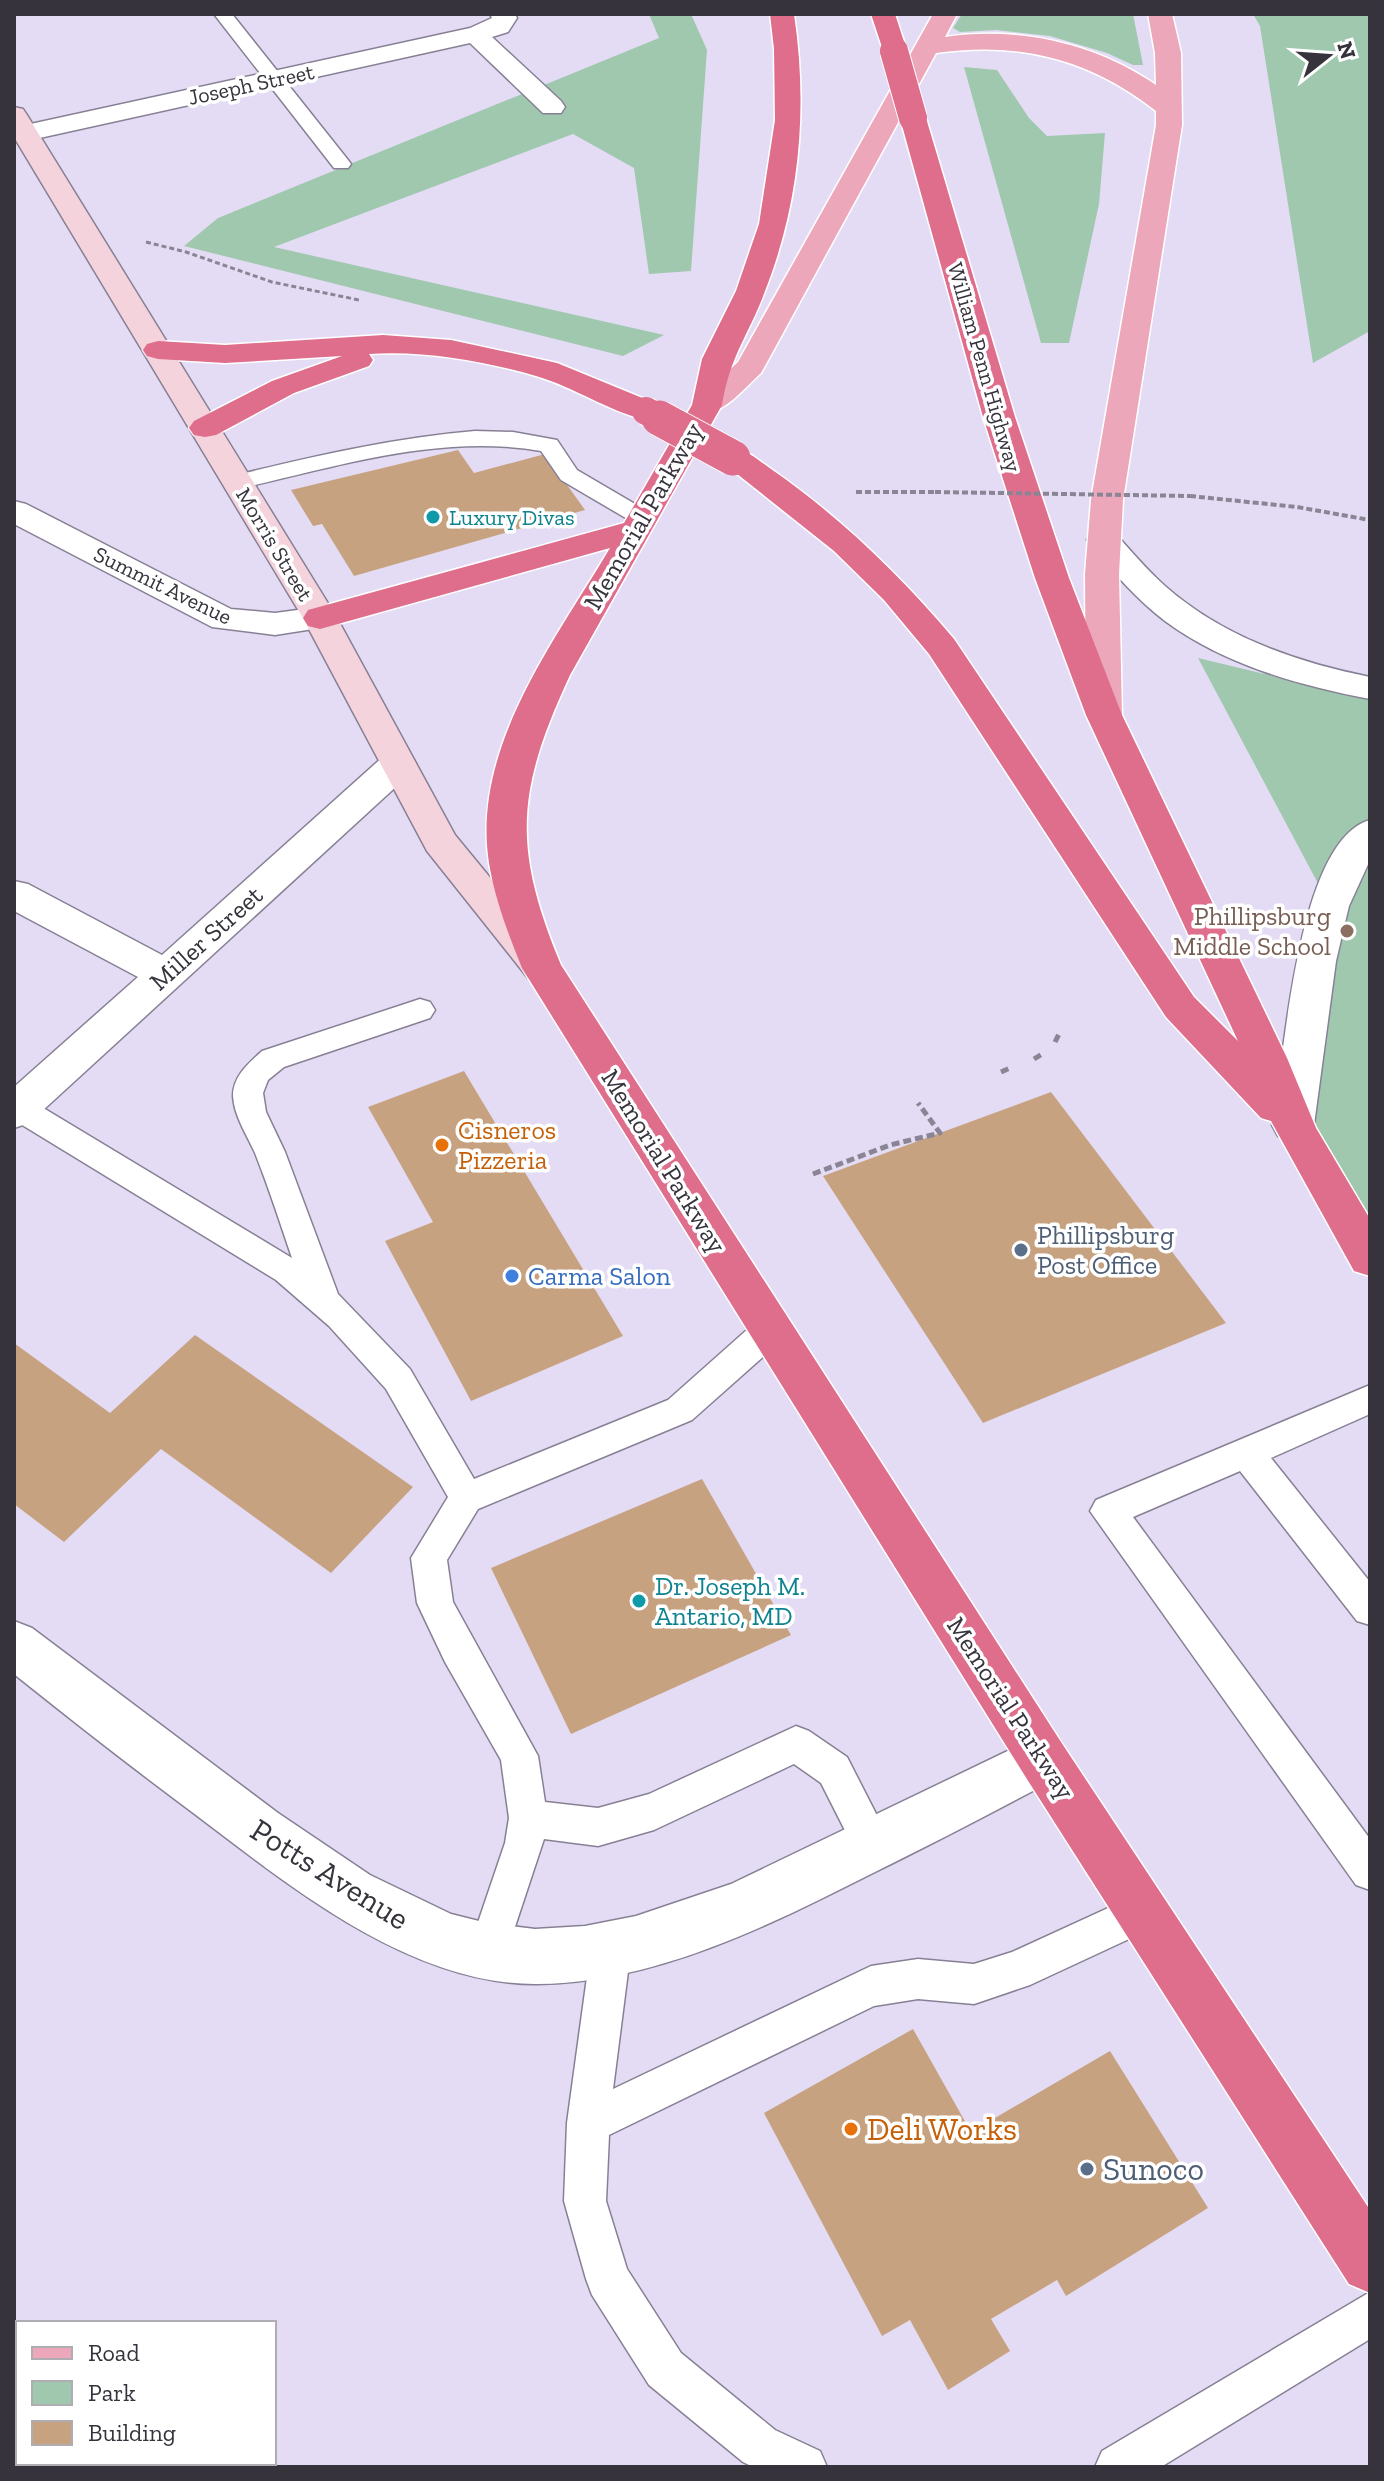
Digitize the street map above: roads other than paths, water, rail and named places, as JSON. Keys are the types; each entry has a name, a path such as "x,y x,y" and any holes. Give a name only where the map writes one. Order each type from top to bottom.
{"highway":[{"path":"707,405 715,366 739,321 761,263 783,176 789,134 790,74 782,14"},
{"name":"William Penn Highway","path":"883,14 1007,444 1052,578 1104,715"},
{"path":"158,350 239,353 352,345 415,346 484,354 580,381 646,411 733,458 771,483 828,527 918,616 951,660 1180,1007 1293,1125"},
{"path":"205,428 283,387 350,362 415,346"},
{"name":"Memorial Parkway","path":"707,405 546,683 524,735 505,825 510,884 517,913 542,968 770,1330 1043,1759 1370,2263"},
{"path":"320,618 640,525"},
{"path":"1104,715 1266,1058 1293,1125 1370,1258"}],"main road":[{"name":"Memorial Parkway","path":"707,405 750,367 945,14"},
{"path":"1104,715 1103,540 1112,457 1170,109 1168,53 1160,14"},
{"path":"926,47 992,40 1065,50 1119,72 1146,88 1170,109"}],"street":[{"path":"475,34 499,27 505,18 502,14"},
{"name":"Joseph Street","path":"20,124 276,79 475,34"},
{"path":"475,34 552,107"},
{"name":"Morris Street","path":"20,124 320,618 453,862 542,968"},
{"name":"Summit Avenue","path":"14,511 224,619 275,624 320,618"},
{"path":"1103,540 1153,594 1229,644 1293,670 1370,688"},
{"name":"Miller Street","path":"17,1110 398,764"},
{"path":"1293,1125 1305,1049 1310,983 1321,936 1344,870 1370,833"},
{"path":"14,894 167,975"},
{"name":"Potts Avenue","path":"14,1644 316,1873 413,1929 488,1952 557,1956 611,1948 721,1916 873,1845 1043,1759"}],"lane":[{"path":"223,14 341,164"},
{"path":"237,482 434,440 529,440 549,445 569,475 640,525"},
{"path":"324,1302 270,1152 251,1112 248,1093 255,1074 273,1059 420,1010"},
{"path":"17,1110 287,1271 341,1316 398,1379 450,1464 466,1498"},
{"path":"488,1952 524,1843 528,1818 519,1756 458,1650 435,1603 429,1558 466,1498 680,1410 770,1330"},
{"path":"1370,1399 1108,1511 1370,1871"},
{"path":"1246,1453 1370,1609"},
{"path":"528,1818 598,1827 654,1811 796,1744 834,1770 873,1845"},
{"path":"588,2123 871,1986 918,1979 974,1984 1016,1971 1143,1912"},
{"path":"611,1948 588,2123 585,2201 608,2279 665,2369 759,2446 804,2467"},
{"path":"1118,2467 1370,2314"}],"place":[{"name":"Luxury Divas","path":"433,517"},
{"name":"Phillipsburg Middle School","path":"1347,931"},
{"name":"Cisneros Pizzeria","path":"442,1145"},
{"name":"Phillipsburg Post Office","path":"1021,1250"},
{"name":"Carma Salon","path":"512,1276"},
{"name":"Dr. Joseph M. Antario, MD","path":"639,1601"},
{"name":"Deli Works","path":"851,2129"},
{"name":"Sunoco","path":"1087,2169"}]}
